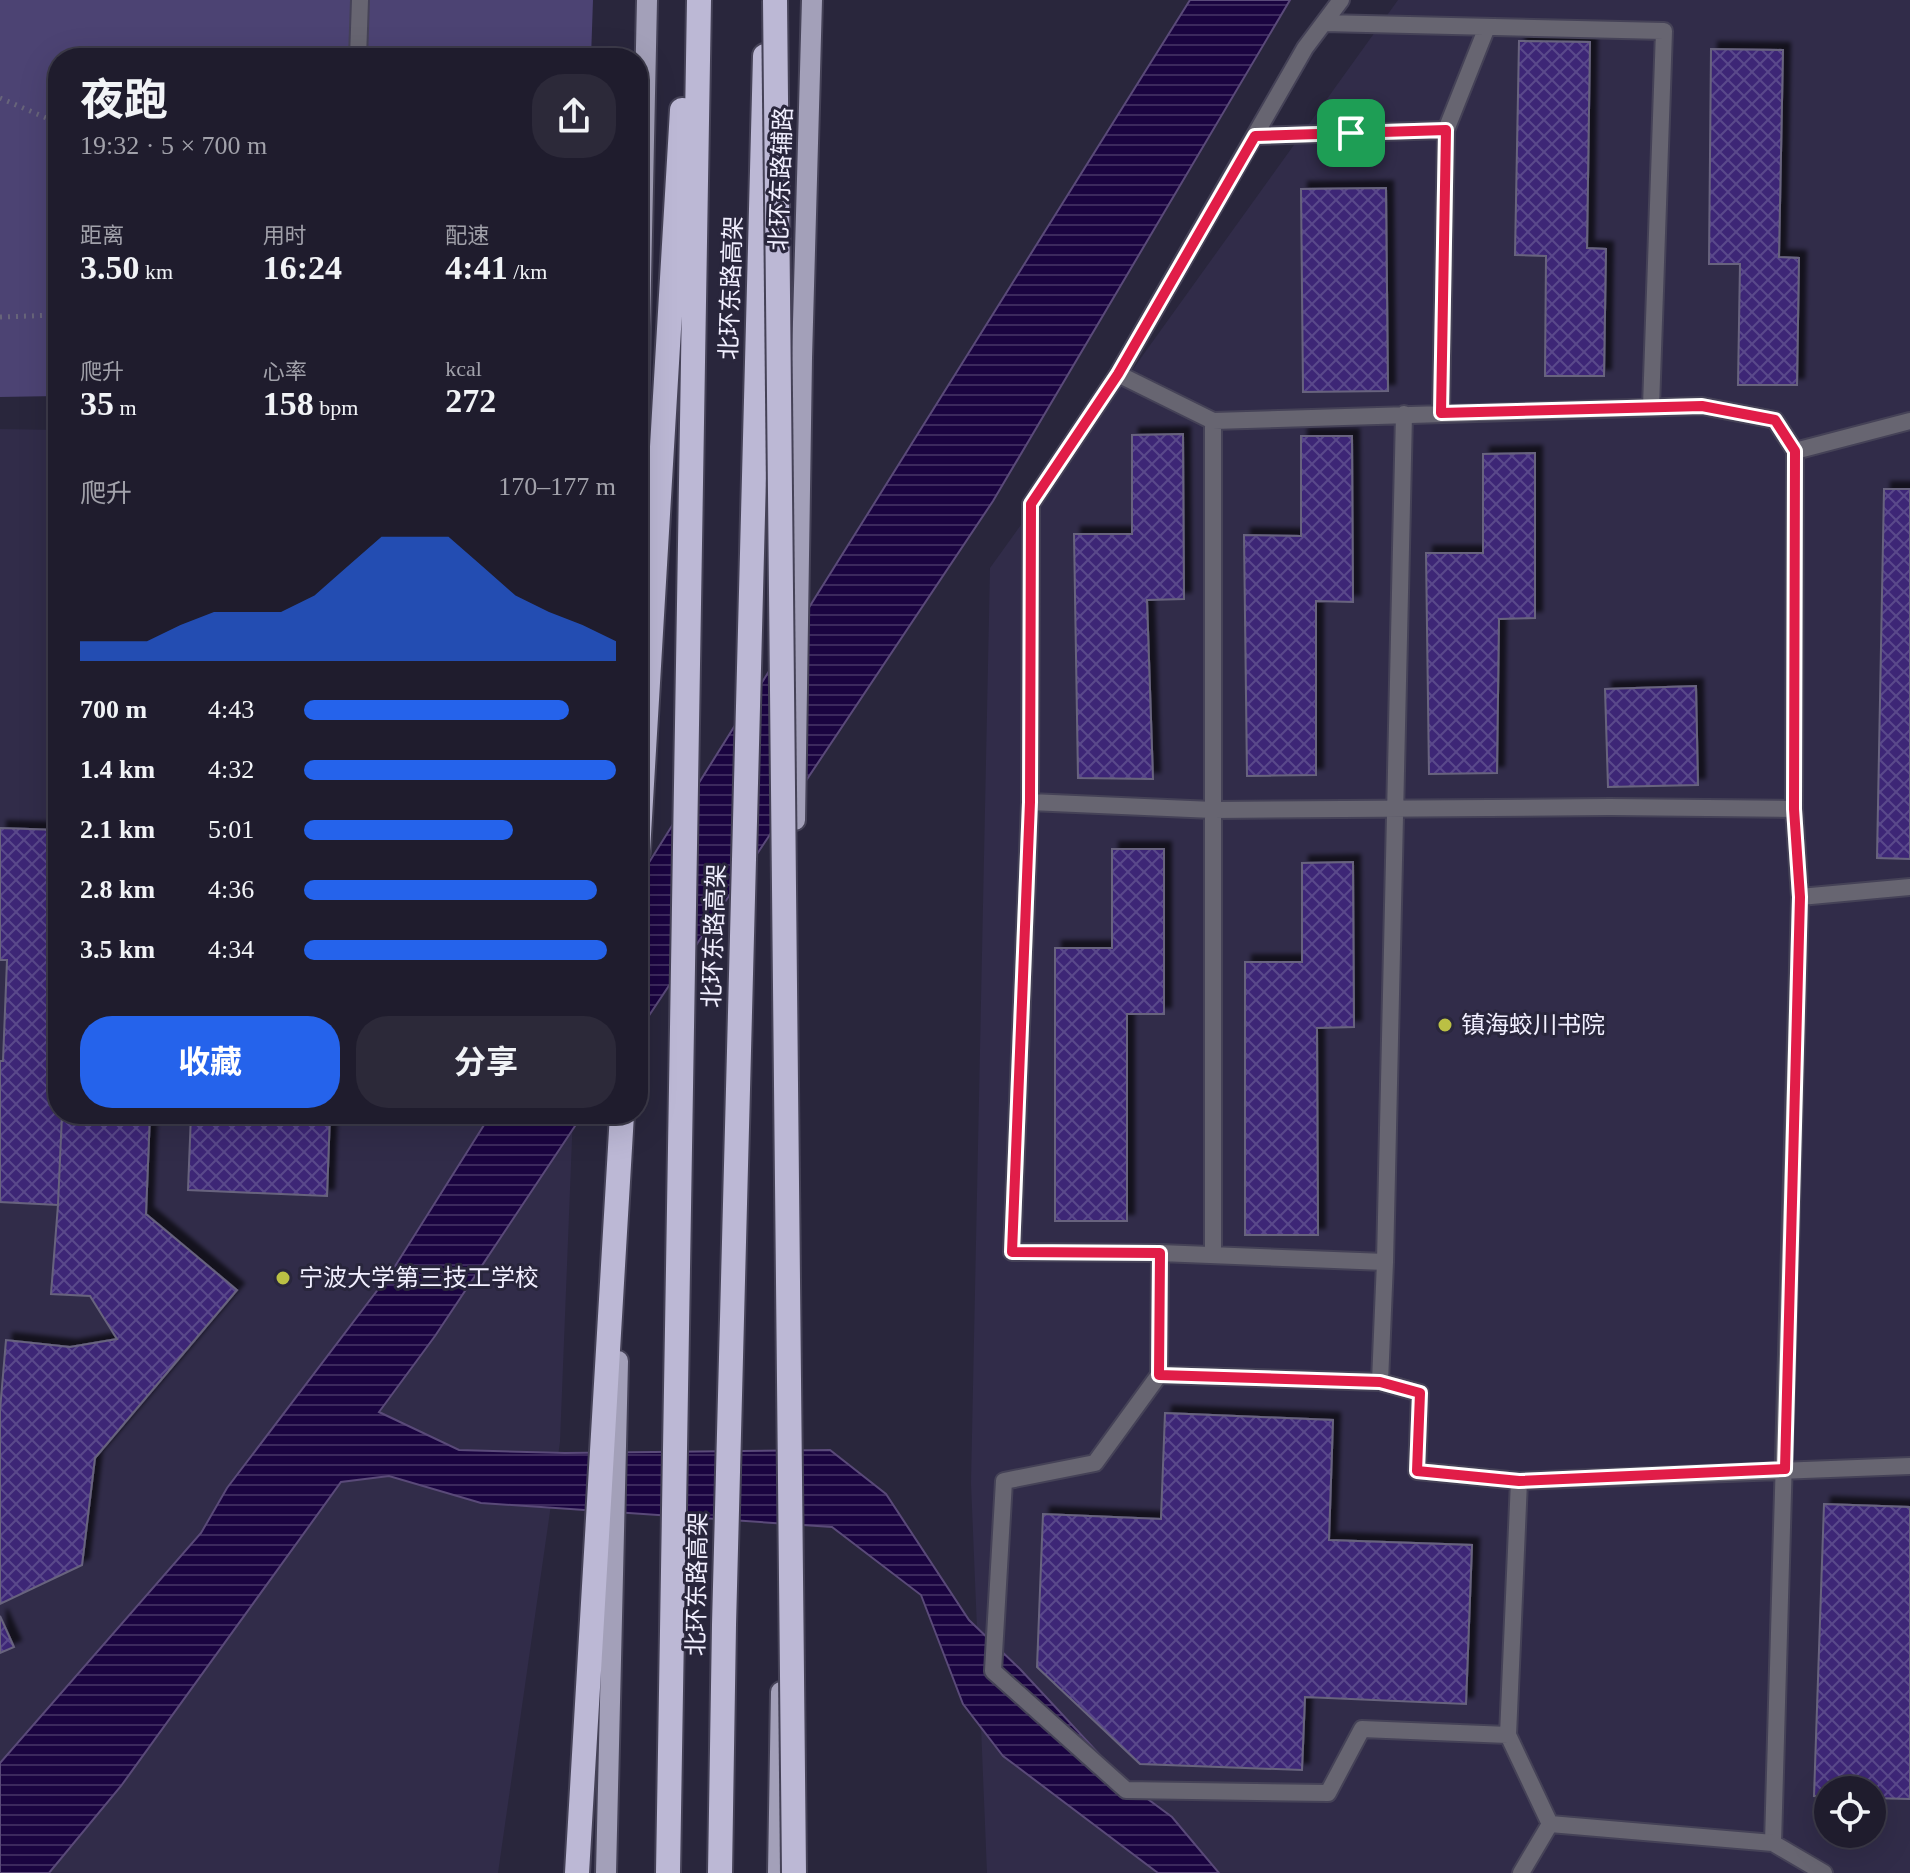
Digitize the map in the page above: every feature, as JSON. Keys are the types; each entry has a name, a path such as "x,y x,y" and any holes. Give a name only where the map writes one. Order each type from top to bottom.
{"highway":[{"path":"648,684 689,0"},
{"name":"北环东路高架","path":"668,1873 699,0"},
{"name":"北环东路高架","path":"720,1873 766,0"},
{"path":"775,0 794,1873"},
{"path":"577,1873 622,1124"}],"main road":[{"path":"646,48 647,0"},
{"name":"北环东路辅路","path":"778,1873 802,358 812,0"},
{"path":"606,1873 623,1124"}],"lane":[{"path":"358,48 360,0"},
{"path":"1341,0 1305,48 1118,374 1031,504 1030,802 1012,1252 1213,1254 1385,1262"},
{"path":"1324,23 1664,31 1651,407"},
{"path":"1441,413 1446,130 1487,27"},
{"path":"1255,136 1446,130"},
{"path":"1118,374 1213,421 1702,406 1775,420 1795,451 1794,809 1800,897 1773,1843"},
{"path":"1380,1382 1404,414"},
{"path":"1213,421 1213,1254"},
{"path":"1795,451 1910,421"},
{"path":"1030,802 1213,810 1794,809"},
{"path":"1800,897 1910,887"},
{"path":"1160,1253 1159,1375 1095,1463 1004,1481 993,1671 1126,1790 1328,1793 1362,1729 1508,1735"},
{"path":"1159,1375 1380,1382 1420,1393 1417,1471 1519,1481 1910,1466"},
{"path":"1519,1481 1508,1735 1550,1824"},
{"path":"1550,1824 1773,1843 1824,1873"},
{"path":"1521,1873 1550,1824"}],"path":[{"path":"0,98 48,119"},
{"path":"0,317 48,315"}],"shaded area":[{"path":"0,0 593,0 591,48 48,48 48,396 0,397"},
{"path":"1190,0 1290,0 993,501 648,1017 648,864"},
{"name":"镇海蛟川书院","path":"1398,0 1910,0 1910,1873 987,1873 971,1483 990,568"},
{"name":"宁波大学第三技工学校","path":"0,429 48,430 48,1124 573,1124 560,1442 498,1873 0,1873"},
{"path":"485,1124 576,1124 435,1336 379,1412 459,1450 565,1453 830,1450 886,1494 969,1620 1020,1669 1126,1783 1172,1817 1219,1873 1158,1873 1003,1756 963,1704 921,1595 832,1527 481,1503 389,1476 341,1482 121,1786 49,1873 0,1873 0,1763 201,1533 227,1488 392,1271"}],"building":[{"path":"1519,41 1590,42 1587,248 1606,249 1604,376 1545,376 1546,256 1515,255"},
{"path":"1711,49 1783,50 1779,257 1799,258 1797,385 1738,385 1740,264 1709,264"},
{"path":"1386,188 1388,391 1303,392 1301,189"},
{"path":"1183,434 1184,599 1147,600 1153,779 1078,778 1074,534 1132,534 1132,435"},
{"path":"1301,436 1352,436 1353,602 1316,601 1316,775 1247,776 1244,535 1301,536"},
{"path":"1535,453 1535,618 1499,619 1497,773 1429,774 1426,553 1483,553 1483,454"},
{"path":"1884,489 1910,489 1910,859 1877,858"},
{"path":"1696,686 1698,785 1608,787 1605,689"},
{"path":"0,828 48,830 48,1124 62,1124 58,1205 0,1202 0,1061 3,1061 7,960 0,960"},
{"path":"1112,849 1164,849 1164,1014 1127,1014 1127,1221 1055,1221 1055,948 1112,948"},
{"path":"1353,862 1354,1027 1317,1028 1318,1235 1245,1235 1245,962 1302,962 1302,863"},
{"path":"62,1124 150,1124 146,1214 237,1290 95,1458 82,1565 0,1604 0,1410 6,1340 70,1347 117,1339 90,1296 51,1294"},
{"path":"191,1124 330,1124 327,1196 188,1190"},
{"path":"1165,1413 1333,1420 1329,1540 1472,1545 1466,1704 1305,1697 1302,1770 1140,1764 1037,1667 1043,1514 1161,1519"},
{"path":"1824,1504 1910,1507 1910,1799 1886,1798 1886,1776 1815,1776"},
{"path":"0,1616 14,1647 0,1653"}],"place":[{"name":"镇海蛟川书院","path":"1445,1025"},
{"name":"宁波大学第三技工学校","path":"283,1278"}],"route":[{"path":"1446,130 1441,413 1702,406 1775,420 1795,451 1794,809 1800,897 1785,1469 1519,1481 1417,1471 1420,1393 1380,1382 1159,1375 1160,1253 1012,1252 1030,802 1031,504 1118,374 1255,136 1351,133 1446,130"}]}
